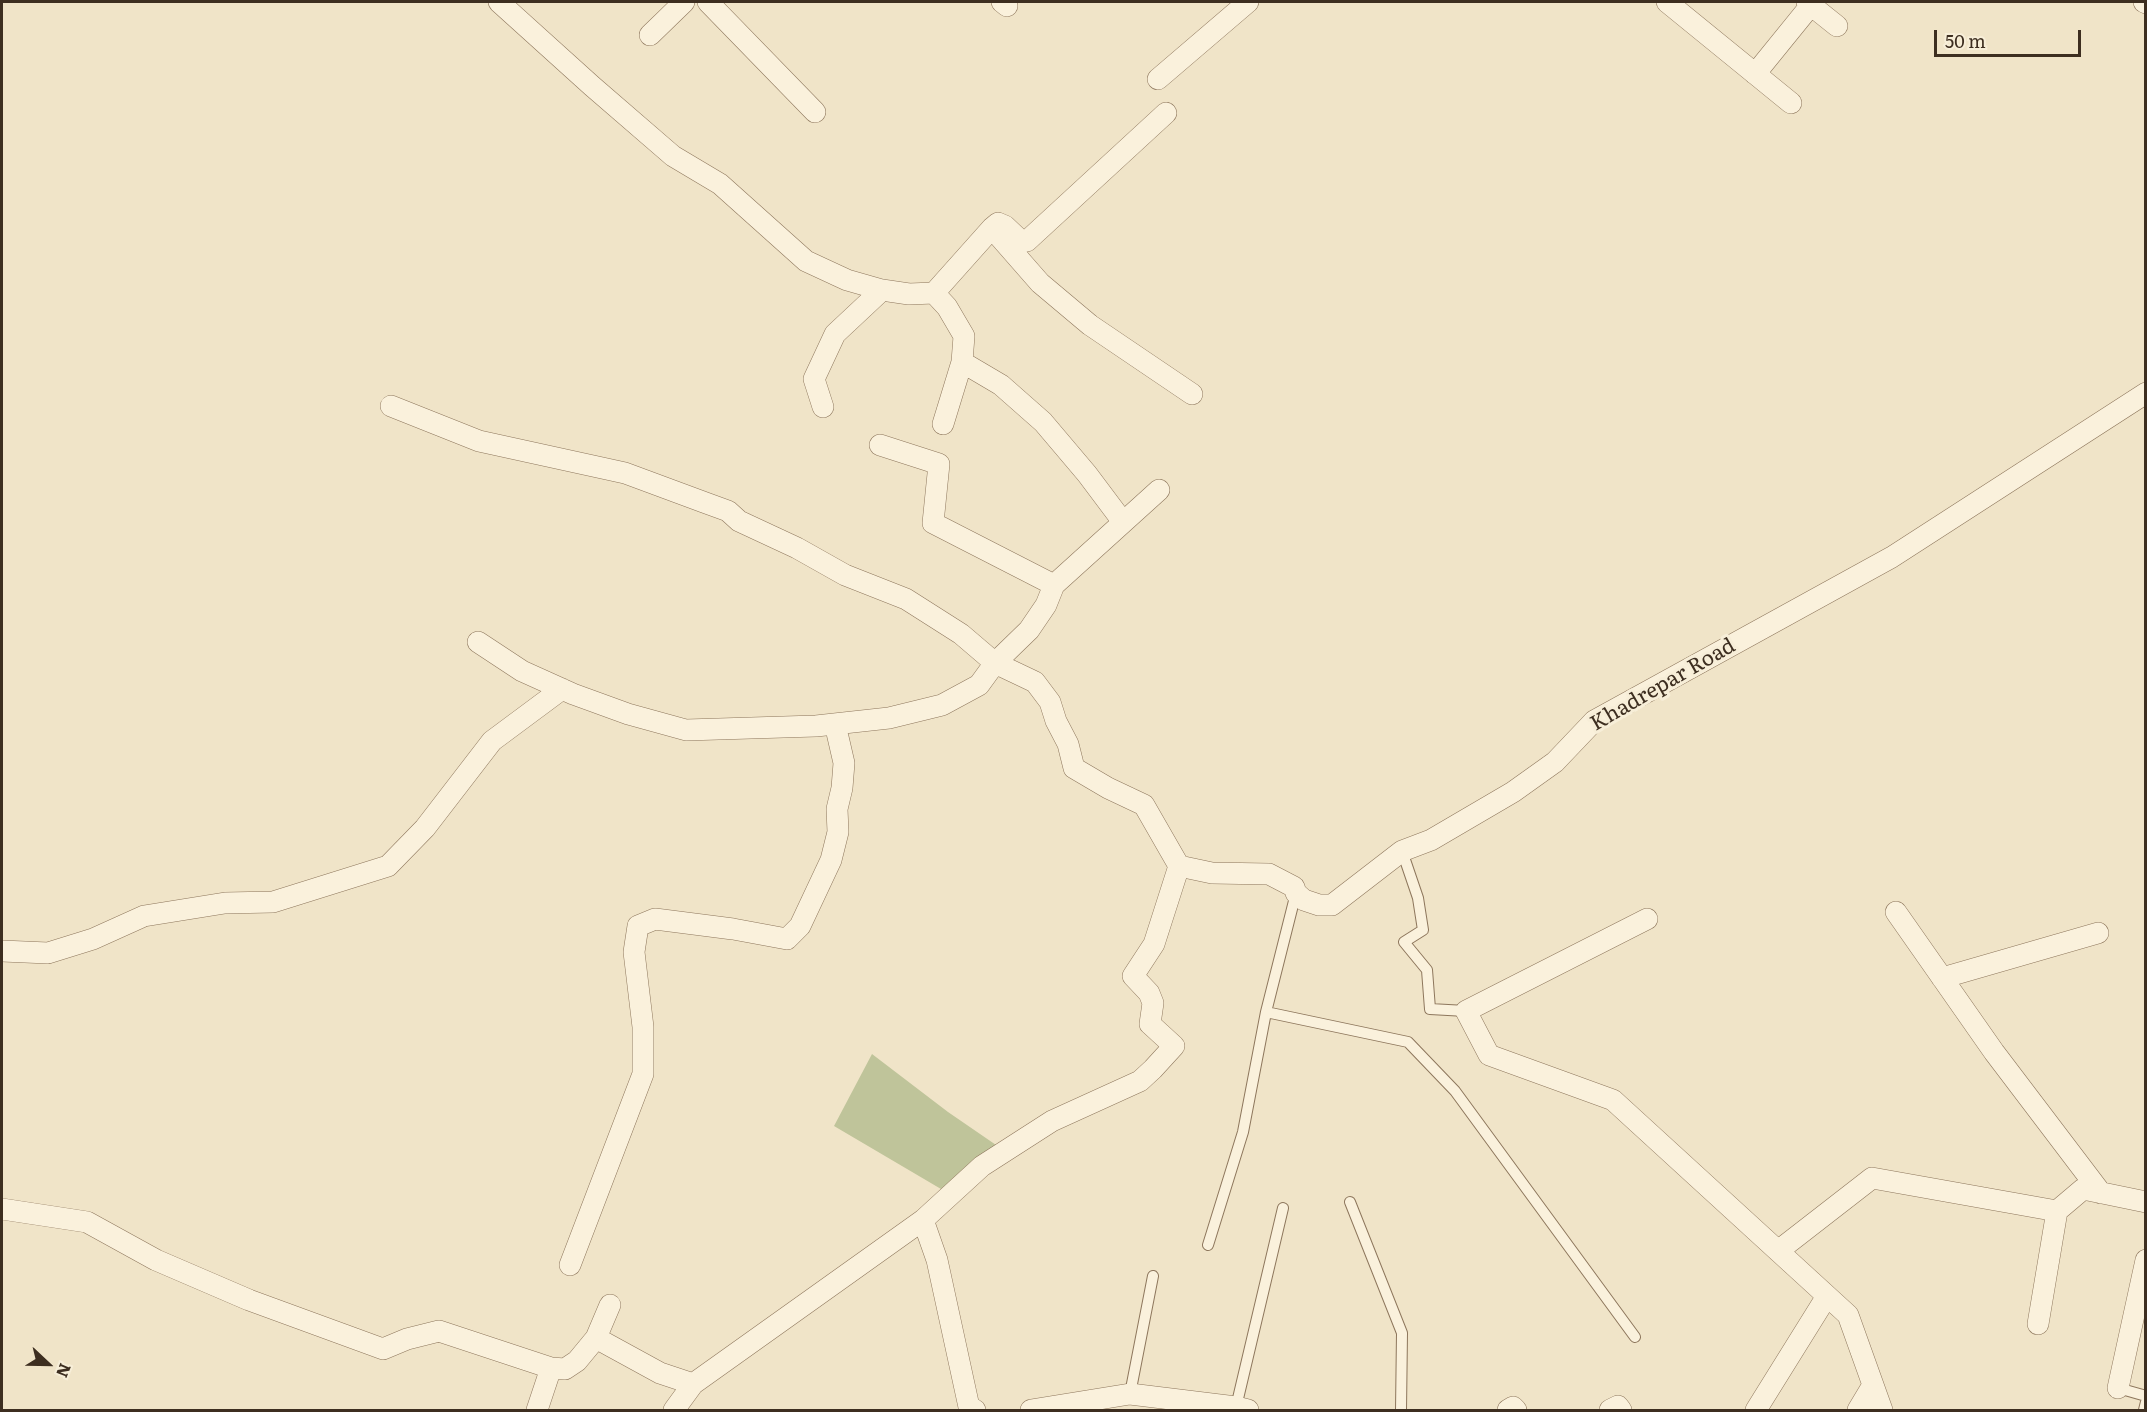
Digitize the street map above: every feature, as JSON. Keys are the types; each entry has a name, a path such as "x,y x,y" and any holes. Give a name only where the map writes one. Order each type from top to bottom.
{"street":[{"path":"499,2 673,156 720,184 806,261 848,280 882,290 909,294 934,293 998,223 1005,226 1022,242 1027,241 1166,114"},
{"path":"651,35 684,2"},
{"path":"708,2 815,112"},
{"path":"1158,79 1248,2"},
{"path":"1667,2 1791,103"},
{"path":"1755,74 1809,3 1837,26"},
{"path":"992,228 1040,284 1090,325 1192,394"},
{"path":"823,407 814,379 835,334 882,290"},
{"path":"934,293 947,307 964,336 962,362 943,424"},
{"path":"962,362 1001,385 1043,422 1123,522"},
{"name":"Khadrepar Road","path":"1179,866 1212,873 1269,874 1294,887 1296,893 1304,900 1319,905 1332,904 1402,851 1431,840 1513,792 1555,762 1594,721 1892,557 2145,393"},
{"path":"391,406 479,441 625,473 728,511 739,521 797,548 845,575 906,600 961,634 996,663 1035,682 1050,702 1056,721 1068,744 1074,768 1144,805 1179,866 1154,945 1133,976 1149,993 1153,1003 1150,1024 1172,1043 1172,1048 1140,1081 1052,1121 982,1166 923,1220 693,1384 674,1410"},
{"path":"880,445 939,464 933,523 1054,585"},
{"path":"478,642 522,671 562,689 627,714 686,730 835,724 889,718 942,705 979,685 996,663 1029,630 1046,604 1054,585 1159,490"},
{"path":"2,951 48,953 93,939 144,916 225,903 273,902 388,866 425,828 492,741 562,689"},
{"path":"570,1265 643,1074 643,1027 634,952 638,926 655,919 787,939 800,926 831,860 838,832 837,808 842,788 844,763 835,724"},
{"path":"1896,912 1994,1052 2102,1193"},
{"path":"1647,919 1466,1011 1489,1055 1613,1100 1848,1315 1882,1410"},
{"path":"1942,978 2098,933"},
{"path":"1778,1251 1872,1178 2057,1210"},
{"path":"2038,1324 2057,1210 2083,1189 2145,1202"},
{"path":"2,1209 87,1222 166,1264 249,1300 383,1349 408,1339 439,1331 551,1368 565,1370 596,1338 610,1305"},
{"path":"923,1220 937,1260 969,1407 975,1410"},
{"path":"2118,1388 2145,1260"},
{"path":"1756,1410 1827,1296"},
{"path":"596,1338 660,1373 693,1384"},
{"path":"537,1410 551,1368"},
{"path":"1858,1410 1873,1385"},
{"path":"1031,1410 1130,1394 1242,1409"},
{"path":"1610,1410 1618,1406 1621,1410"},
{"path":"1508,1410 1513,1407 1516,1410"}],"lane":[{"path":"1402,851 1419,898 1423,930 1404,942 1427,970 1430,1009 1466,1011"},
{"path":"1208,1245 1243,1132 1266,1012 1296,893"},
{"path":"1266,1012 1408,1042 1455,1091 1635,1337"},
{"path":"1350,1202 1402,1333 1401,1410"},
{"path":"1242,1409 1283,1208"},
{"path":"1130,1394 1153,1276"},
{"path":"2118,1388 2145,1396"},
{"path":"2144,1410 2145,1402"}],"green space":[{"path":"872,1054 948,1112 999,1147 941,1189 834,1126"}]}
